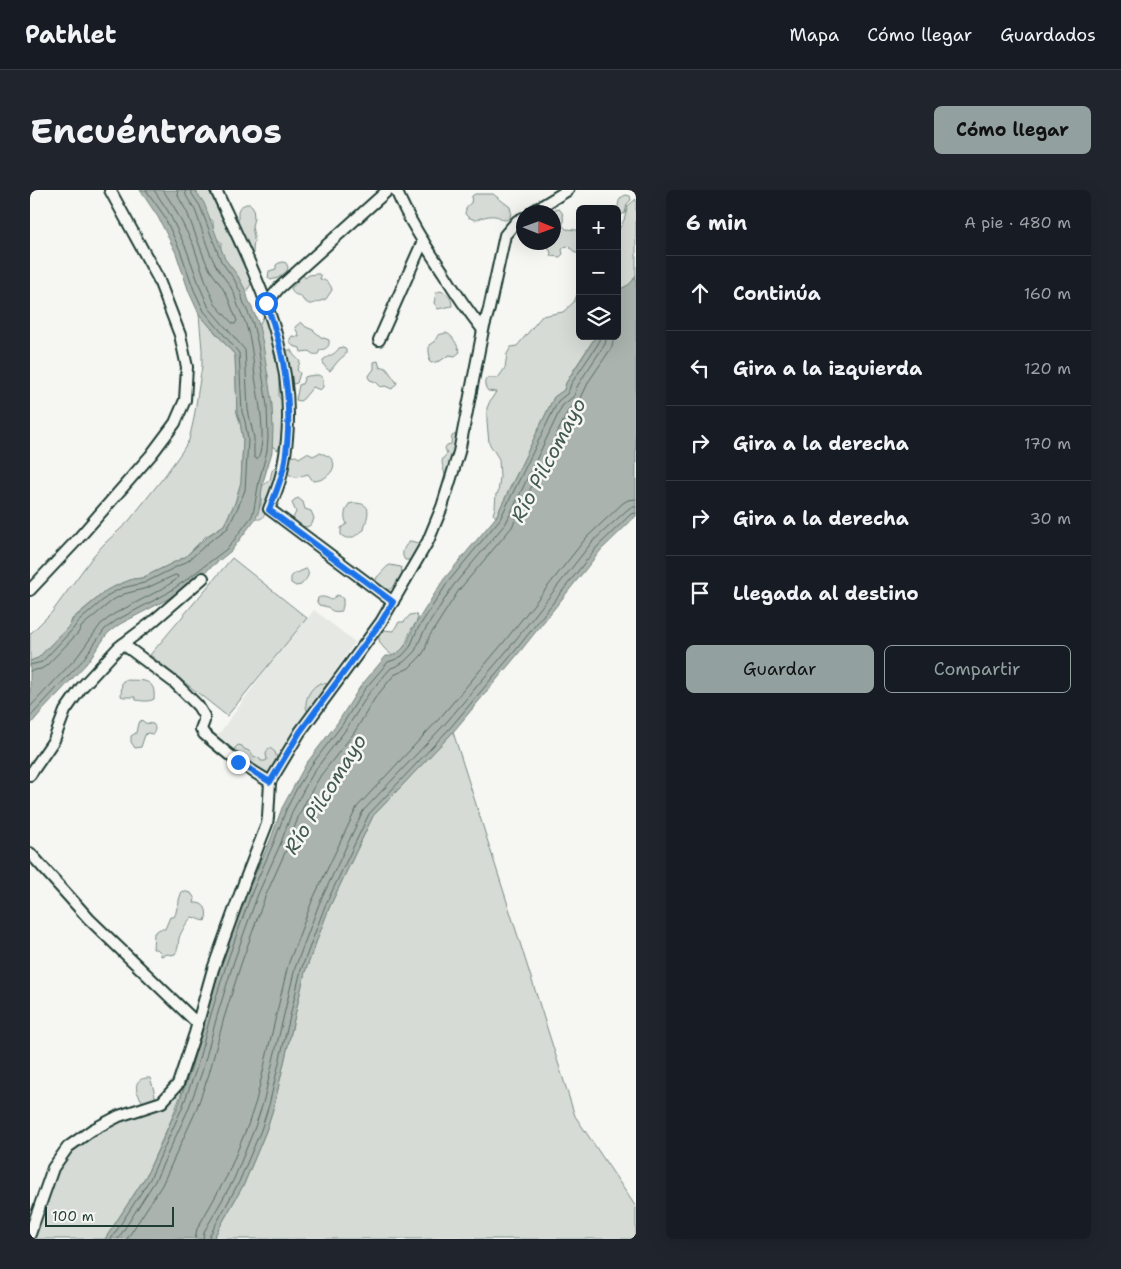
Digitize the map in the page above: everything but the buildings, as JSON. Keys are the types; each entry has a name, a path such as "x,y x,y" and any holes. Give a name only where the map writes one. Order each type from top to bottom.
{"street":[{"path":"30,590 77,540 151,454 175,424 185,400 187,368 180,335 158,278 110,190"},
{"path":"216,190 272,316 284,364 289,416 287,445 283,468 269,510 393,602"},
{"path":"266,303 279,288 388,190"},
{"path":"396,190 408,216 423,241 470,314 483,330"},
{"path":"543,205 568,190"},
{"path":"30,1234 53,1168 68,1147 92,1130 119,1116 162,1102 178,1084 198,1024 213,969 267,824 270,782 300,732 381,622 428,541 442,507 459,452 483,330 505,235 516,222"},
{"path":"379,340 423,241"},
{"path":"30,775 54,740 65,711 81,688 119,647 151,623 203,578"},
{"path":"124,644 175,683 198,706 204,716 201,730 204,734 238,762 270,782"},
{"path":"30,853 89,919 198,1024"}],"shaded area":[{"path":"193,190 213,190 249,271 251,284 245,294 220,254 221,242 215,236 213,221 205,215"},
{"path":"475,194 493,194 510,207 510,218 504,220 490,216 475,220 468,217 465,214 466,209 471,203 472,196"},
{"path":"626,195 630,196 631,200 627,204 625,213 621,215 621,205 618,205 621,198"},
{"path":"636,199 636,275 630,284 621,289 621,226 628,206"},
{"path":"250,204 253,207 254,218 252,226 254,237 253,253 250,254 238,230 238,211 240,207"},
{"path":"561,211 563,226 566,229 576,230 576,253 568,246 564,247 562,250 563,254 560,257 550,256 549,250 561,250"},
{"path":"283,262 288,267 287,271 278,278 271,280 268,278 269,271 276,269 276,265"},
{"path":"319,274 321,276 320,279 331,286 332,290 326,299 309,304 301,296 293,293 291,288 297,283 298,277 303,275 305,278 309,275"},
{"path":"440,291 449,296 452,306 438,309 434,303 436,293"},
{"path":"576,297 576,340 593,340 573,371 564,390 554,397 496,517 493,514 500,477 499,459 489,443 487,408 496,392 488,391 485,381 487,378 498,378 505,368 507,354 511,347 517,346 542,316 563,312 574,302"},
{"path":"199,314 235,355 237,413 243,440 241,482 235,503 224,525 205,537 185,557 142,578 133,579 107,590 72,619 70,625 38,658 30,661 30,634 52,612 94,555 128,522 163,478 189,440 202,366"},
{"path":"266,315 274,343 273,350 279,373 279,397 284,404 284,431 278,450 273,447 269,440 265,382 269,380 268,374 261,362 259,346 258,330 262,319"},
{"path":"301,322 321,337 329,340 327,347 320,350 318,354 312,354 309,351 301,352 300,348 290,343 292,336 299,337 295,327"},
{"path":"446,333 453,338 460,352 455,356 449,355 440,361 431,363 429,361 429,345 435,341 438,335"},
{"path":"343,347 346,350 346,354 330,371 324,365 323,360"},
{"path":"283,350 291,350 300,362 297,370 300,373 297,383 289,383"},
{"path":"378,361 380,368 384,367 387,369 397,383 392,389 385,386 381,387 368,377 374,369 374,362"},
{"path":"318,375 322,378 323,387 320,390 313,387 303,399 300,401 296,400 299,385 302,384 305,377"},
{"path":"464,417 446,479 442,462 447,454 445,448 451,444 452,436 458,433"},
{"path":"307,453 313,456 319,453 332,459 333,469 320,480 313,481 308,474 295,477 290,475 285,468 288,457 296,456 299,458"},
{"path":"276,466 282,467 271,501 263,517 255,519 261,504 262,486 270,480 272,471"},
{"path":"298,498 303,502 305,509 311,511 314,518 312,524 307,527 296,525 294,522 293,518 296,512 292,503"},
{"path":"349,504 364,505 367,508 368,515 364,530 348,538 341,535 341,528 347,524 345,519 346,511"},
{"path":"411,541 420,545 423,541 413,560 405,560 404,550"},
{"path":"232,558 307,618 227,716 150,655"},
{"path":"390,565 401,567 402,575 399,581 387,591 374,586 377,577"},
{"path":"307,569 308,576 301,585 296,586 291,583 291,577 294,574"},
{"path":"337,595 343,599 341,611 332,611 328,607 319,605 317,602 319,597 331,600"},
{"path":"314,610 355,642 295,730 267,776 242,761 216,738 264,672"},
{"path":"415,614 418,619 412,628 406,644 393,656 379,641 379,634 384,630 393,631 399,622 404,622 410,615"},
{"path":"125,680 142,681 150,684 153,687 154,699 143,701 136,700 135,697 121,696 122,682"},
{"path":"321,683 327,684 330,687 309,713 306,705 308,696 313,688"},
{"path":"142,720 145,723 153,724 155,730 153,734 147,733 145,735 141,747 135,748 131,742 131,736 136,733 138,723"},
{"path":"453,732 575,1116 636,1207 636,1239 213,1239 244,1184 266,1131 274,1106 305,972 329,908 373,816"},
{"path":"238,745 261,761 267,760 266,754 268,749 270,748 275,752 278,762 273,774 265,774 248,764 243,757 239,757 234,751"},
{"path":"182,891 191,893 195,899 194,903 201,904 205,908 207,914 205,921 192,917 181,933 175,954 161,956 157,949 153,949 154,933 160,929 165,929 170,917 174,917 176,914"},
{"path":"206,1013 191,1069 146,1176 105,1239 30,1239 30,1226 50,1179 79,1139 114,1125 121,1120 143,1114 149,1108 138,1095 137,1085 139,1081 150,1078 156,1102 173,1091 183,1056"}],"water":[{"path":"140,190 195,190 204,203 225,259 238,276 246,291 258,322 272,405 272,452 263,482 256,518 231,551 189,585 168,599 120,624 108,633 86,664 30,725 30,661 38,658 70,625 73,619 107,590 133,579 142,578 185,557 207,537 224,525 235,503 241,482 243,440 237,413 235,355 199,314 189,292 176,253 158,217"},
{"name":"Río Pilcomayo","path":"636,275 636,516 601,550 453,732 373,816 329,908 305,972 274,1106 266,1131 244,1184 213,1239 105,1239 146,1176 178,1106 191,1069 223,958 248,890 270,841 282,808 306,764 338,722 360,687 386,656 392,656 399,652 407,644 413,628 444,579 496,517 554,397 564,390 566,383 593,340 621,340 621,289 630,284"}],"route":[{"path":"238,762 270,782 300,732 381,622 393,602 269,510 283,468 289,416 284,364 272,316 266,303"}]}
